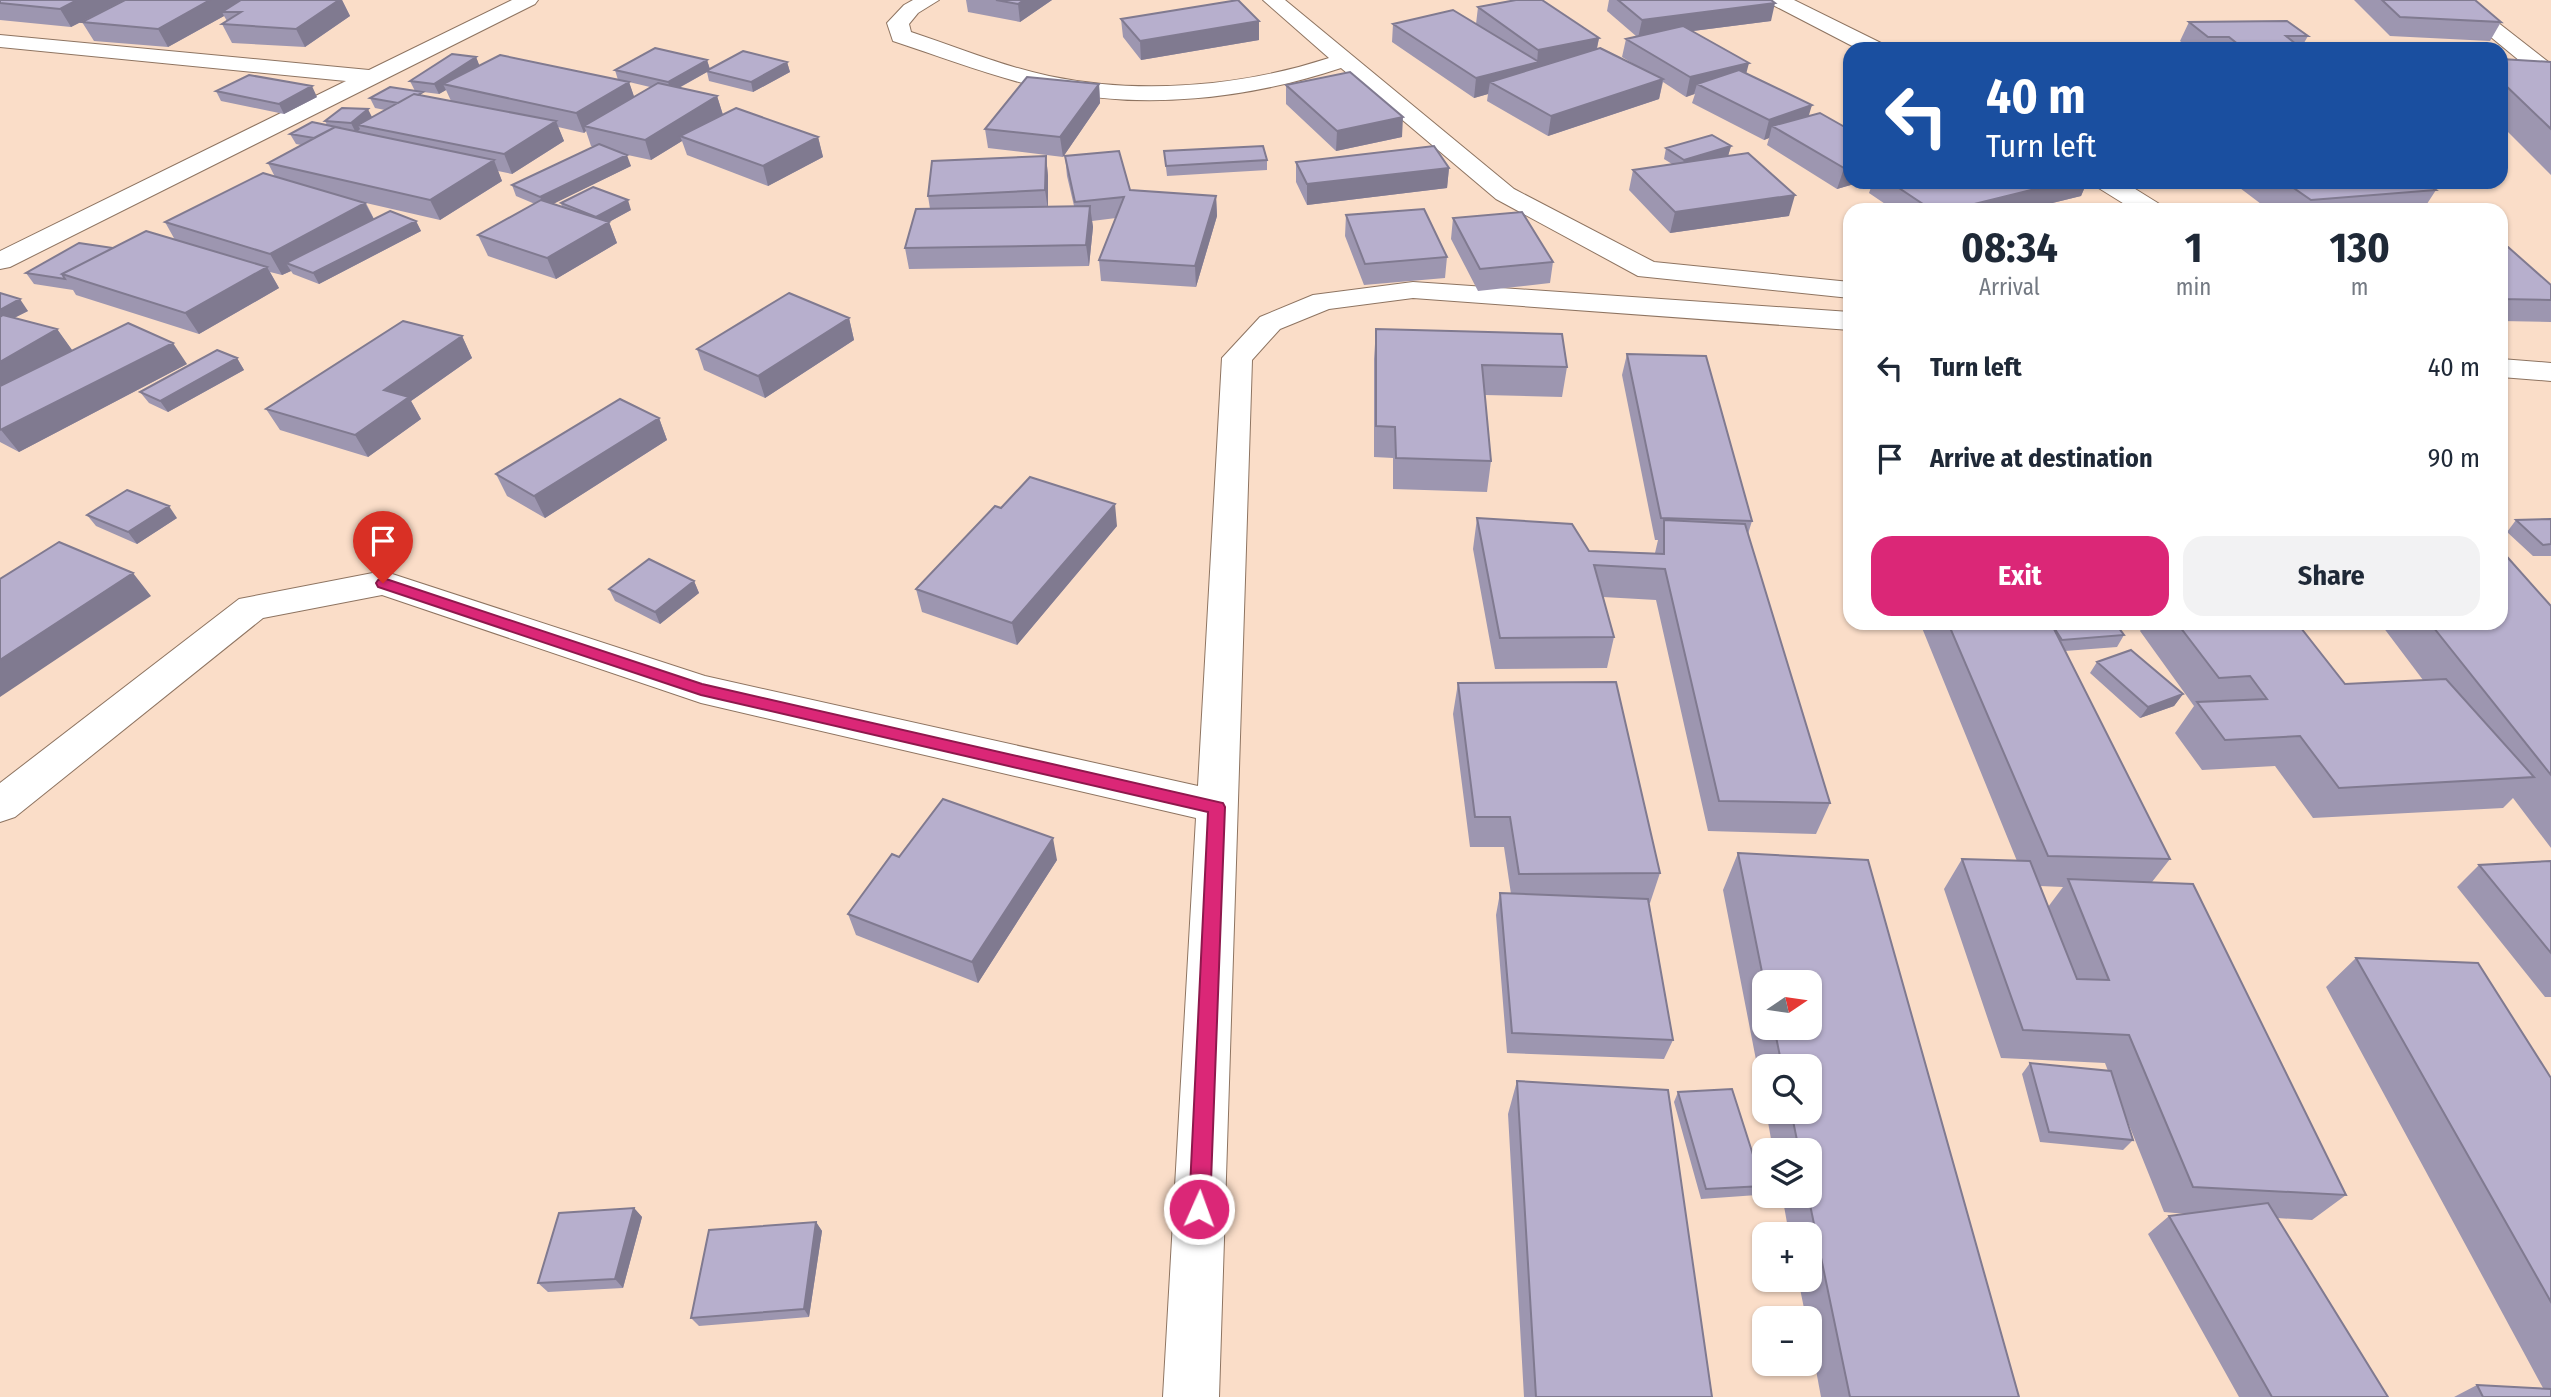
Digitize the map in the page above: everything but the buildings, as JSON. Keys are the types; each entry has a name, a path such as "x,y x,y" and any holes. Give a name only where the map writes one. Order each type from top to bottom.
{"street":[{"path":"0,261 527,0"},
{"path":"929,0 911,9 898,23 901,36 1048,83 1102,92 1220,90 1318,70 1344,60"},
{"path":"1273,0 1505,194 1648,270 1843,289"},
{"path":"1778,0 1861,42"},
{"path":"2456,0 2551,75"},
{"path":"0,41 370,77"},
{"path":"2118,189 2140,203"},
{"path":"1191,1397 1237,358 1269,323 1323,301 1413,290 1843,321"},
{"path":"2508,369 2551,372"},
{"path":"0,806 252,608 383,583 701,689 1217,807"}],"route":[{"path":"383,583 701,689 1217,807 1199,1209"}]}
